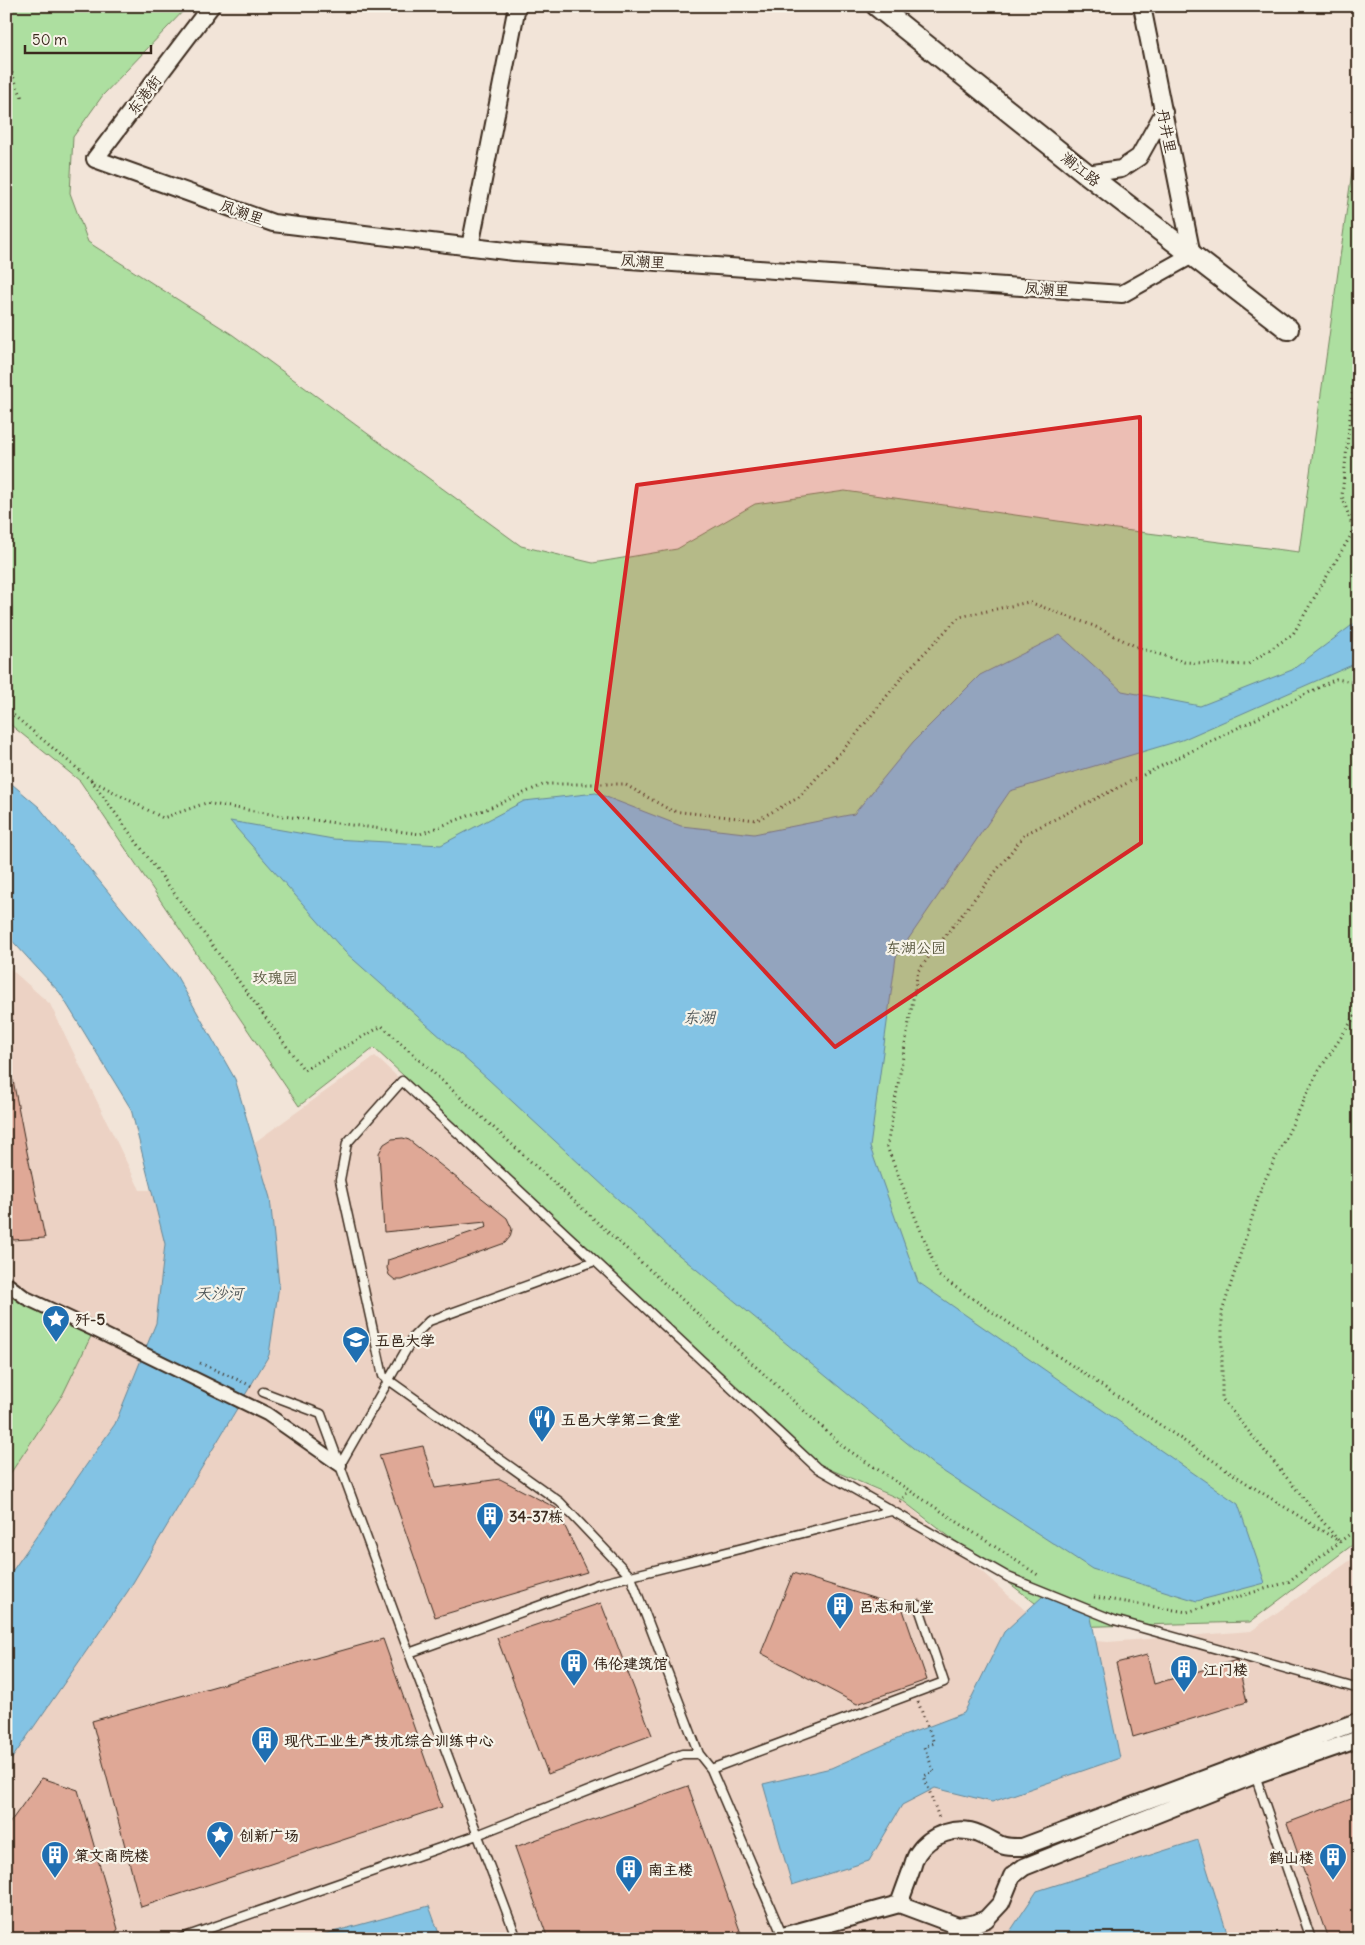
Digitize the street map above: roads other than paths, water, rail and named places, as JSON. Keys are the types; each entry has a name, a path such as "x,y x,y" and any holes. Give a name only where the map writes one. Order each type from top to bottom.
{"street":[{"name":"东港街","path":"95,159 211,6"},
{"path":"470,247 516,6"},
{"name":"潮江路","path":"877,6 1087,174 1288,329"},
{"name":"丹井里","path":"1142,6 1192,255"},
{"path":"1087,174 1121,169 1139,157 1164,112"},
{"name":"凤潮里","path":"95,159 273,223 524,253 1122,294 1192,255"},
{"path":"6,1283 26,1298 267,1414 340,1465"},
{"path":"899,1904 917,1854 928,1841 945,1832 963,1830 979,1834 1007,1848 1022,1847 1359,1721"},
{"path":"783,1938 899,1904 958,1926 986,1919 1001,1903 1012,1876 1024,1867 1255,1775 1359,1740"}],"lane":[{"path":"783,1938 711,1769 699,1754 631,1577 560,1502 384,1376 340,1180 347,1143 402,1081 817,1468 1008,1577 1114,1620 1359,1689"},
{"path":"340,1465 414,1336 429,1321 595,1261"},
{"path":"263,1392 321,1414 476,1835 517,1939"},
{"path":"409,1653 599,1584 891,1511"},
{"path":"711,1769 944,1682 918,1605"},
{"path":"179,1939 476,1835 682,1754 699,1754"},
{"path":"1255,1775 1311,1939"}],"water":[{"name":"东湖","path":"1359,620 1359,662 1182,740 1010,791 896,957 870,1147 918,1282 1238,1504 1265,1583 1197,1601 1092,1569 935,1466 674,1251 488,1079 345,952 230,821 333,839 441,845 524,801 596,793 681,826 754,834 854,814 913,742 980,675 1060,635 1122,691 1200,706 1292,670"},
{"name":"天沙河","path":"6,779 39,807 176,975 235,1079 270,1198 279,1285 269,1355 128,1591 6,1767 6,1580 115,1424 156,1323 165,1244 131,1109 60,993 6,934"},
{"path":"1043,1596 1053,1597 1090,1613 1120,1758 992,1802 935,1788 902,1805 869,1861 792,1885 763,1784 831,1768 906,1735 964,1713 1004,1632"},
{"path":"1198,1840 1229,1939 1005,1939 1037,1891"},
{"path":"429,1906 441,1939 307,1939"}],"place":[{"name":"歼-5","path":"56,1343"},
{"name":"五邑大学","path":"356,1364"},
{"name":"五邑大学第二食堂","path":"542,1443"},
{"name":"34-37栋","path":"490,1540"},
{"name":"吕志和礼堂","path":"840,1630"},
{"name":"伟伦建筑馆","path":"574,1687"},
{"name":"江门楼","path":"1184,1693"},
{"name":"现代工业生产技术综合训练中心","path":"265,1764"},
{"name":"创新广场","path":"220,1859"},
{"name":"策文商院楼","path":"55,1879"},
{"name":"鹤山楼","path":"1333,1881"},
{"name":"南主楼","path":"629,1893"}],"park label":[{"name":"东湖公园","path":"916,947"},
{"name":"玫瑰园","path":"275,977"}]}
